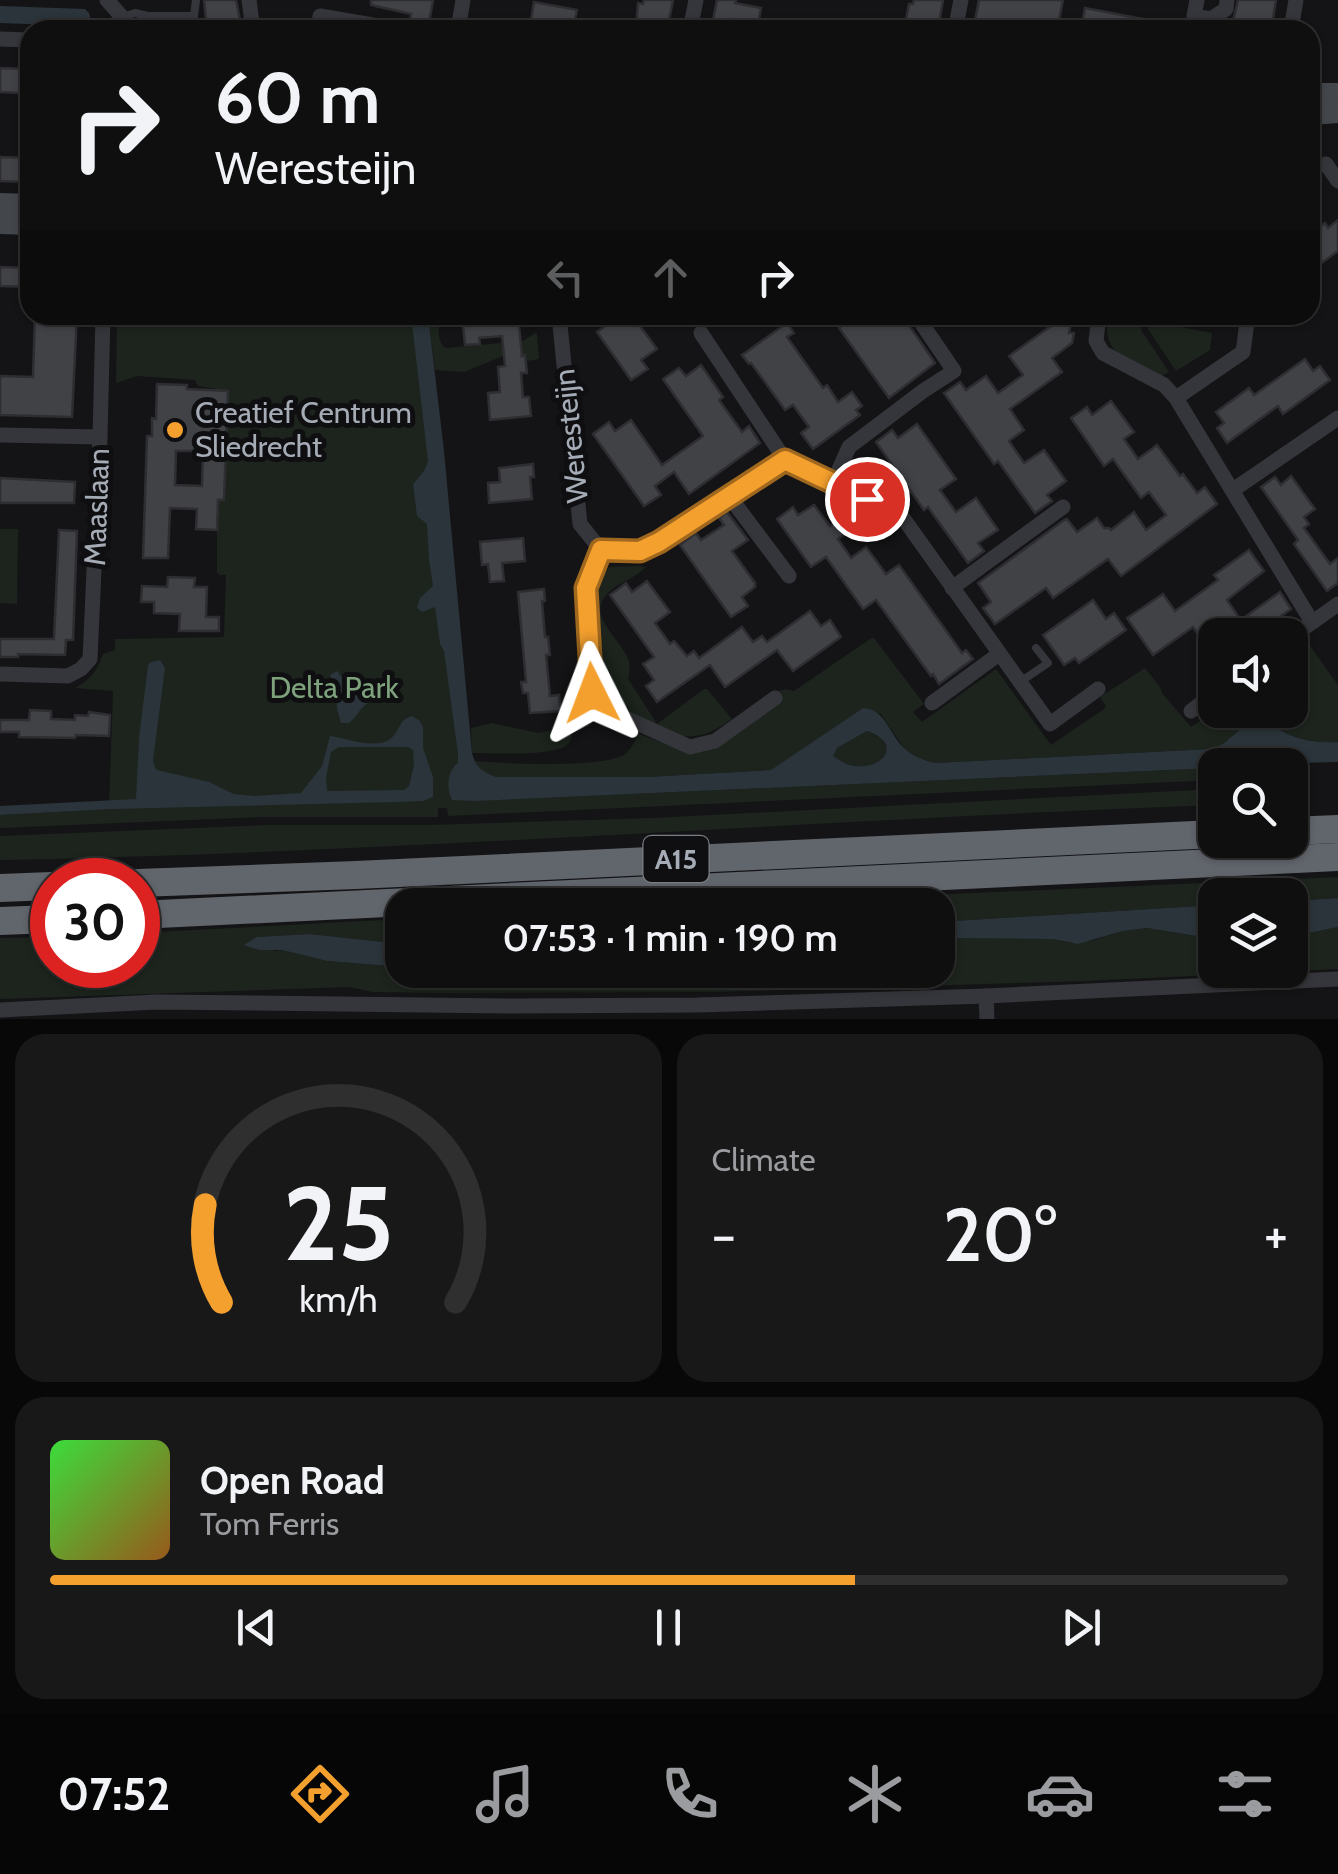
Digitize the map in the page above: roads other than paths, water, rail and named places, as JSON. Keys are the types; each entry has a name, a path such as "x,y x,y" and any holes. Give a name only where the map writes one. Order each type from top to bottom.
{"highway":[{"path":"1308,830 1338,829"},
{"name":"A15","path":"160,882 1198,835"},
{"name":"A15","path":"160,914 1338,857"},
{"path":"0,888 30,887"},
{"path":"0,922 30,920"}],"street":[{"path":"1197,0 1194,16 1211,19 1226,9 1227,0"},
{"path":"319,20 320,16 343,20"},
{"path":"1326,164 1338,181"},
{"name":"Maaslaan","path":"0,674 68,676 90,659 103,325"},
{"name":"Weresteijn","path":"560,325 580,524 601,550"},
{"path":"833,482 848,447 954,371 923,325"},
{"path":"1099,325 1096,342 1103,353 1164,385 1176,398 1312,622"},
{"path":"1176,398 1242,352 1246,325"},
{"path":"700,334 785,460 900,515 1050,724 1098,689"},
{"path":"1233,490 1338,418"},
{"path":"0,434 100,437"},
{"path":"774,698 715,741 690,747 608,710 592,693 586,588 601,550 640,551 659,542 785,460"},
{"path":"729,496 789,576"},
{"path":"952,588 1063,507"},
{"path":"1308,625 1338,604"},
{"path":"932,703 999,654"},
{"path":"1191,711 1198,706"},
{"path":"0,1010 156,1002 432,1012 986,996 1338,979"},
{"path":"986,996 987,1019"},
{"path":"155,1019 156,1002"}],"lane":[{"path":"123,20 135,13 194,16 196,0"},
{"path":"1020,682 1048,663 1036,648"}],"place":[{"name":"Creatief Centrum Sliedrecht","path":"175,430"}],"park label":[{"name":"Delta Park","path":"334,688"}]}
